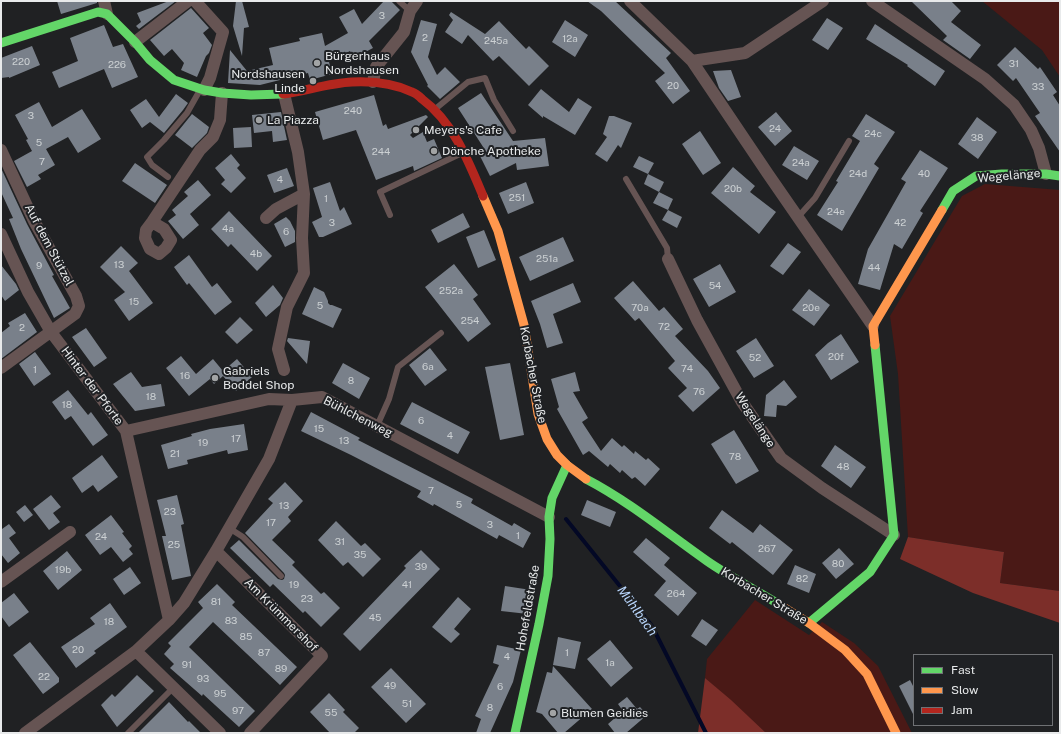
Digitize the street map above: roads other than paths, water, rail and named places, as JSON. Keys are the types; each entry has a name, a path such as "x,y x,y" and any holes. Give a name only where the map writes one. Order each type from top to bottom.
{"street":[{"path":"1,43 98,12 107,14 104,1"},
{"path":"135,42 188,1"},
{"path":"195,1 222,32 210,78 202,89"},
{"path":"630,1 692,61 874,326 894,535 870,572 809,623"},
{"path":"692,61 745,53 823,1"},
{"name":"Wegelänge","path":"872,1 985,79 1014,105 1031,130 1040,148 1046,174 1002,174 976,176 953,191 874,326"},
{"path":"373,82 376,67 404,32 414,6"},
{"name":"Korbacher Straße","path":"107,14 135,42 150,60 174,80 202,89 222,93 251,95 284,94 351,82 373,82 393,85 413,92 434,110 447,124 463,152 498,231 524,325 538,414 547,440 557,455 581,476 602,487 644,514 708,562 809,623 845,650 867,674 896,733"},
{"path":"152,222 200,150 213,137 220,120 222,93"},
{"path":"284,94 298,152 304,194 302,238 304,273 287,307 278,349 284,370"},
{"name":"Auf dem Stützel","path":"1,150 34,221 76,296 79,306 75,314 51,332"},
{"path":"1046,174 1060,176"},
{"path":"266,218 276,209 304,194"},
{"name":"Hinter der Pforte","path":"1,234 28,292 51,332 126,431 169,620"},
{"name":"Wegelänge","path":"668,259 697,320 742,402 781,458 822,488 894,535"},
{"path":"1,368 51,332"},
{"name":"Bühlchenweg","path":"126,431 269,399 292,400 322,397 548,517"},
{"path":"25,733 136,651 169,620 184,603 269,459 292,400"},
{"name":"Hohefeldstraße","path":"516,733 548,576 550,539 548,517 552,498 567,465"},
{"path":"1,582 70,532"},
{"name":"Am Krümmershof","path":"216,551 322,656 250,733"},
{"path":"136,651 220,733"}],"lane":[{"path":"399,1 414,6"},
{"path":"434,110 468,82 485,78 494,100 513,131"},
{"path":"168,177 152,165 147,157 187,113 202,89"},
{"path":"798,217 815,198 849,141"},
{"path":"390,215 380,192 463,152"},
{"path":"626,179 667,248 668,259"},
{"path":"377,426 389,399 398,367 441,333"},
{"path":"229,528 243,538 281,576"},
{"path":"128,733 173,688"}],"waterway":[{"name":"Mühlbach","path":"566,519 652,626 706,733"}],"place":[{"name":"Bürgerhaus Nordshausen","path":"317,63"},
{"name":"Nordshausen Linde","path":"313,81"},
{"name":"La Piazza","path":"259,120"},
{"name":"Meyers's Cafe","path":"416,130"},
{"name":"Dönche Apotheke","path":"434,151"},
{"name":"Gabriels Boddel Shop","path":"215,378"},
{"name":"Blumen Geidies","path":"553,713"}]}
